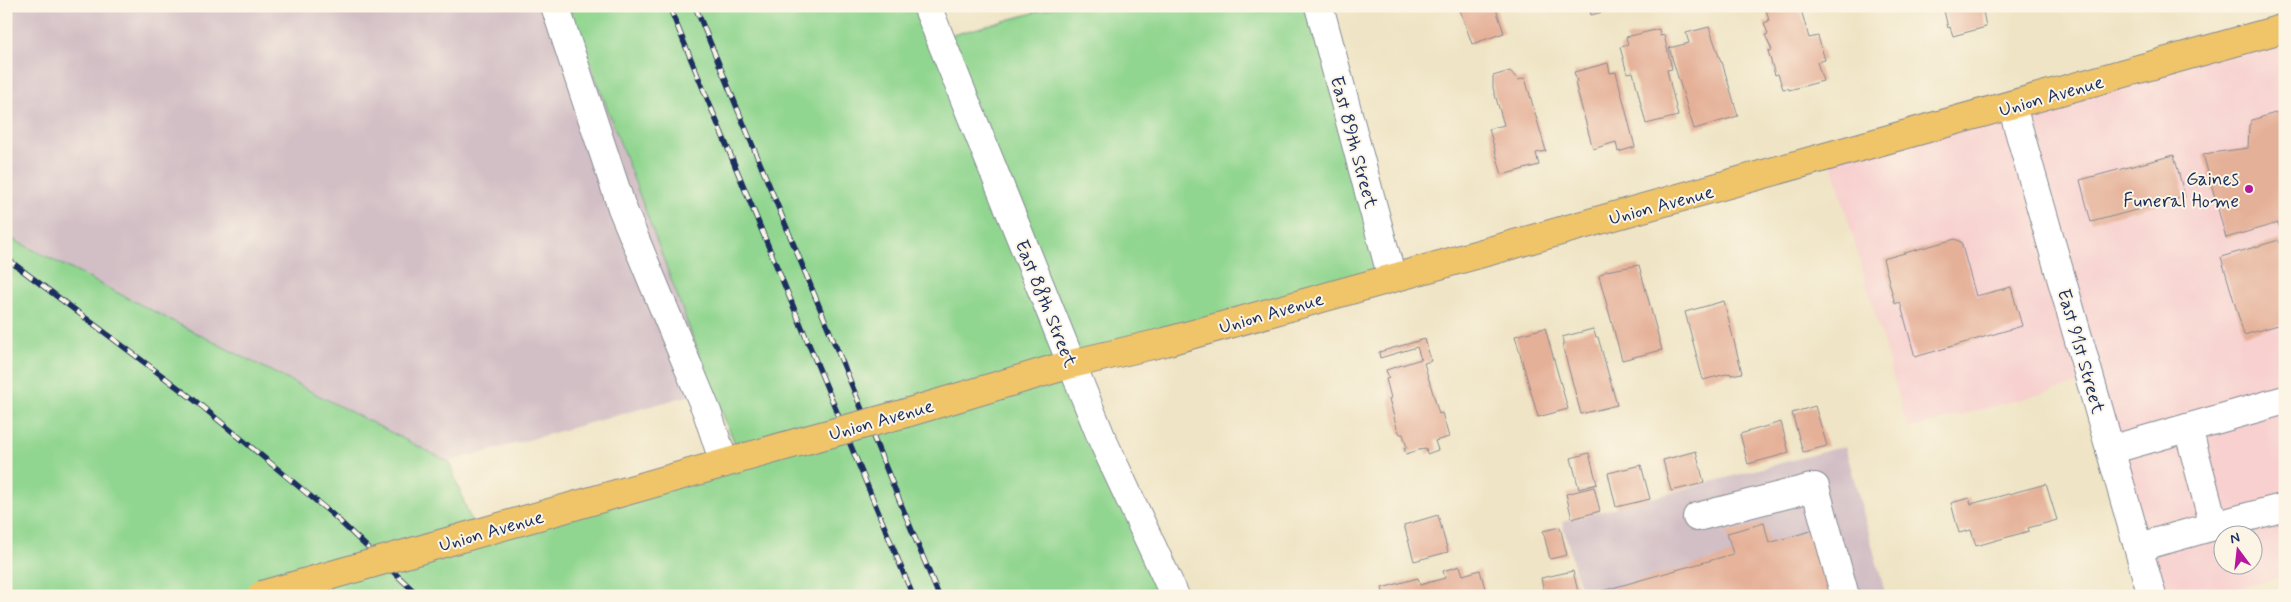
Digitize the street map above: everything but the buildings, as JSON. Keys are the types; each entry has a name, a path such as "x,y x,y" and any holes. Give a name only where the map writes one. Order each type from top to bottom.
{"main road":[{"name":"Union Avenue","path":"260,595 906,413 1071,364 1166,342 2285,28"}],"street":[{"path":"555,6 622,208 707,412 724,463"},
{"name":"East 88th Street","path":"927,6 1102,439 1175,596"},
{"name":"East 89th Street","path":"1319,6 1392,278"},
{"name":"East 91st Street","path":"2012,106 2152,596"},
{"path":"2110,450 2285,400"},
{"path":"2139,547 2214,526 2188,428"},
{"path":"1697,516 1815,487 1845,596"},
{"path":"2221,524 2285,507"}],"shaded area":[{"path":"6,6 568,6 712,389 449,462 6,287"},
{"path":"2285,28 2285,576 2212,596 2152,596 2090,381 1908,429 1830,157"},
{"path":"1845,446 1886,596 1582,596 1562,522"}],"green space":[{"path":"569,6 927,6 941,38 1059,6 1319,6 1392,278 1071,364 1175,596 333,596 327,576 257,596 6,596 6,236 449,462 476,534 741,458 712,389"}],"railway":[{"path":"669,6 913,596"},
{"path":"695,6 939,596"},
{"path":"6,258 193,399 332,514 419,596"}],"place":[{"name":"Gaines Funeral Home","path":"2249,189"}]}
